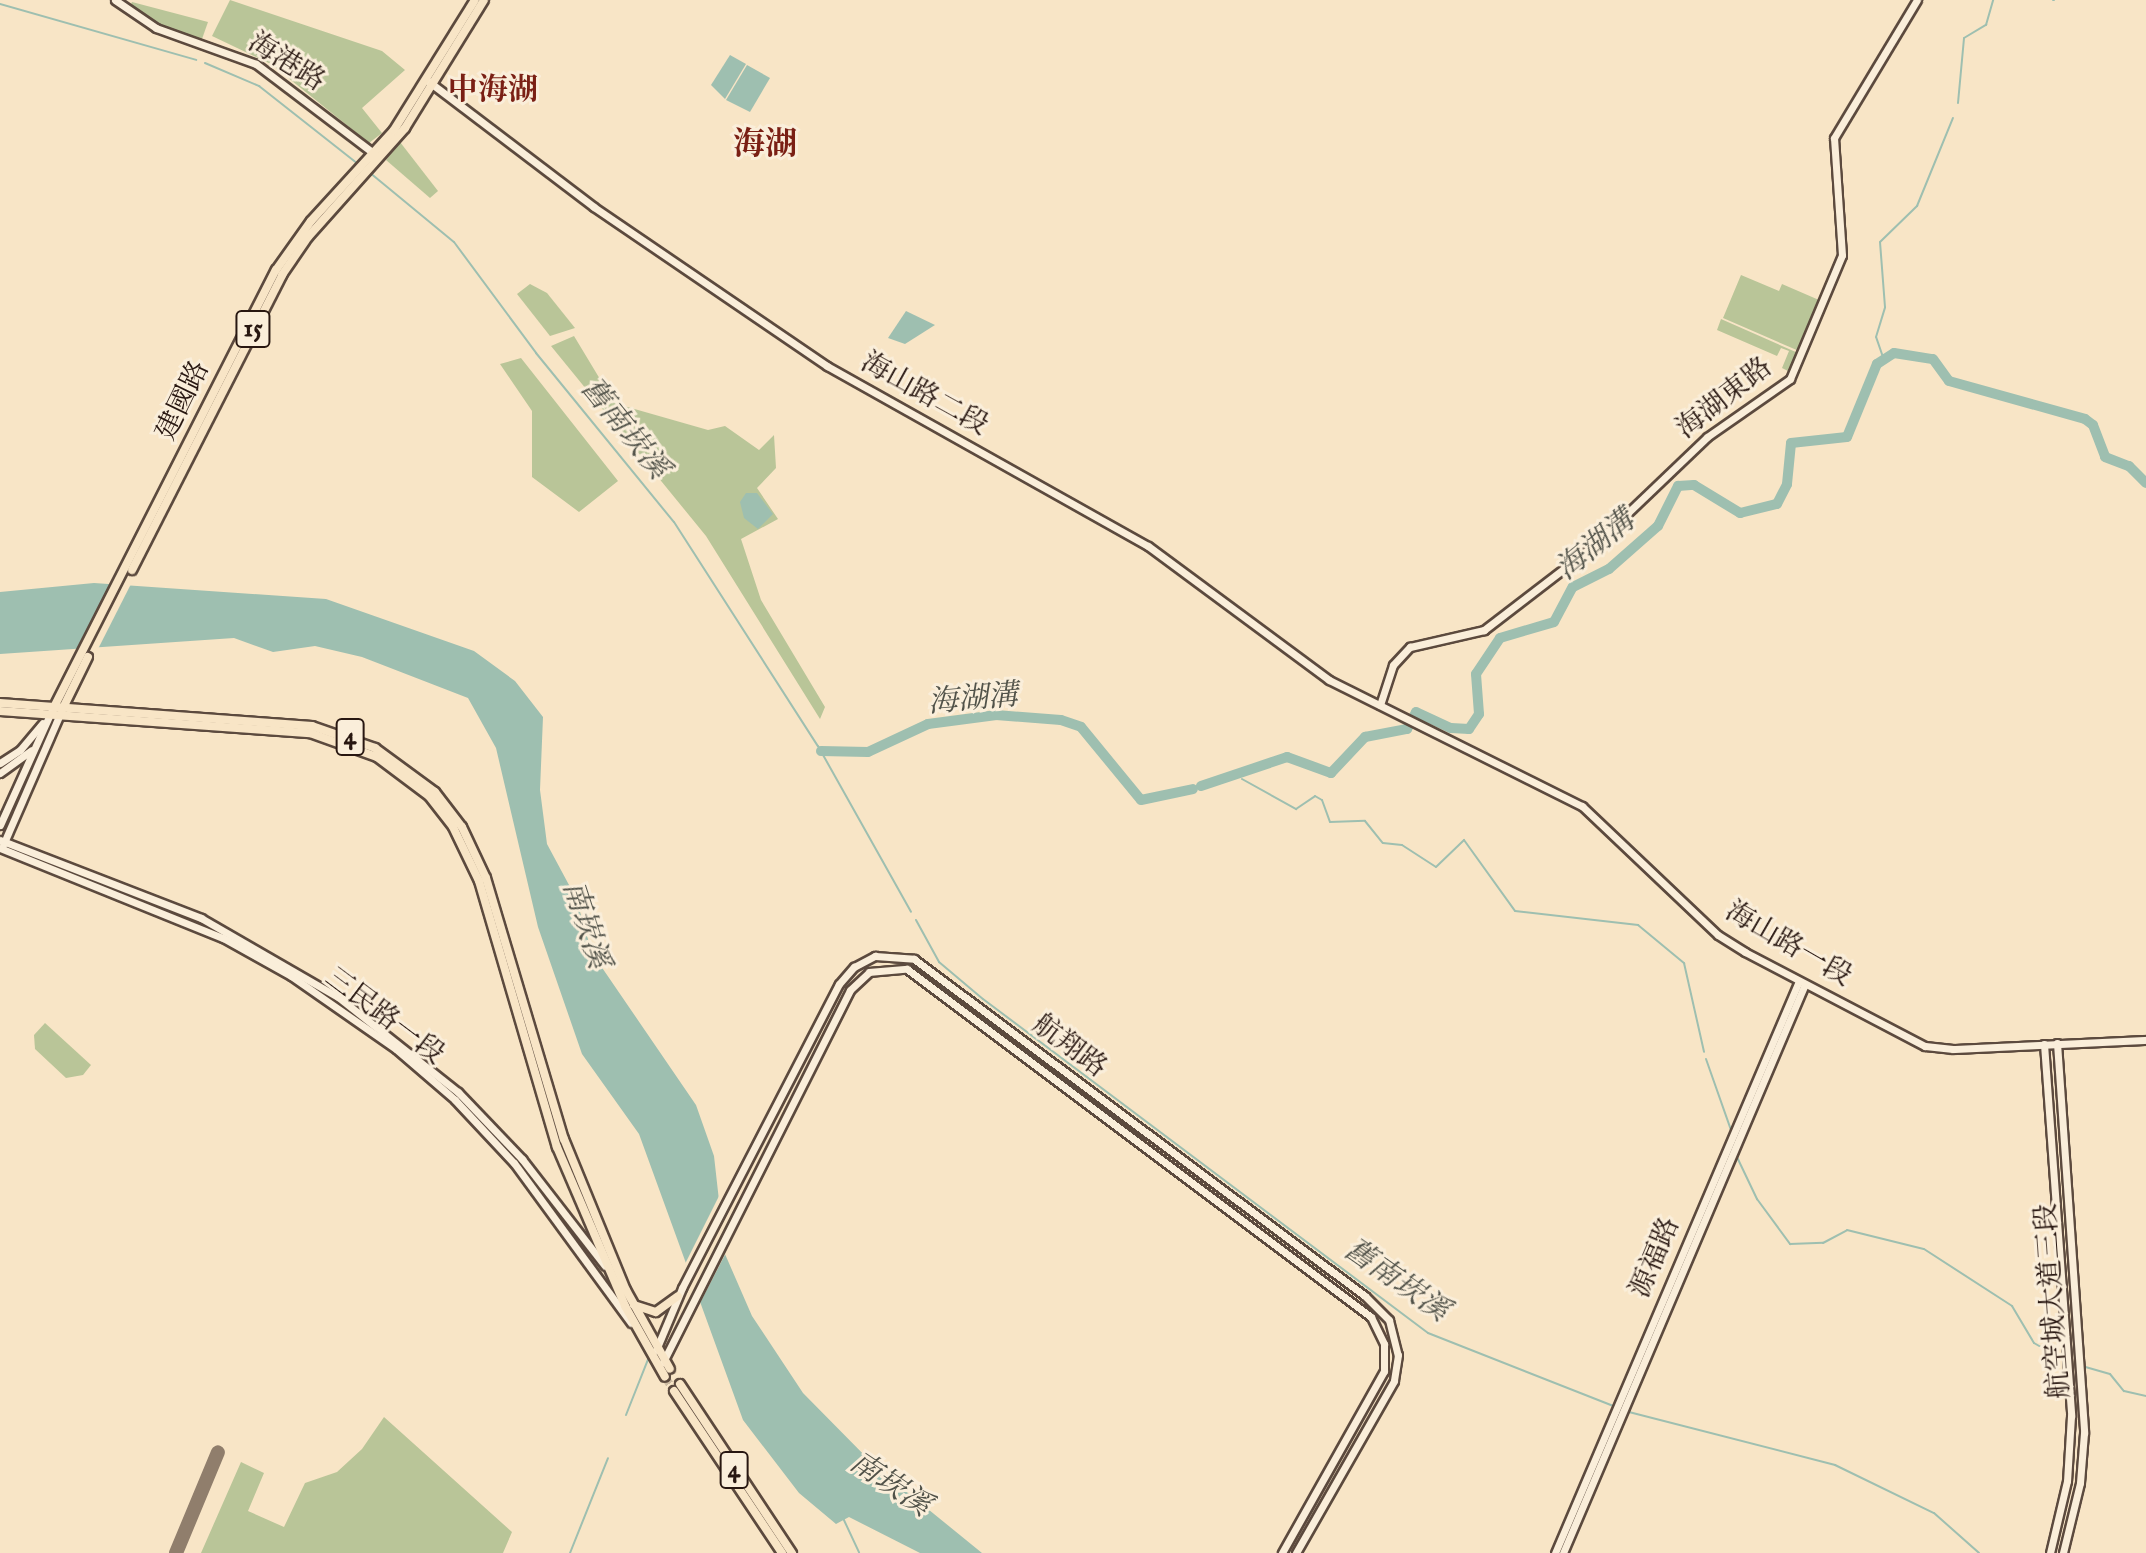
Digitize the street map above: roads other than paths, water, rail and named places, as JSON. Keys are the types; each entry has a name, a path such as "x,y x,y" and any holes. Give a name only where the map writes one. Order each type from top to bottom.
{"main road":[{"name":"15","path":"430,82 475,0"},
{"name":"15","path":"353,181 375,159 484,0"},
{"name":"建國路","path":"128,570 276,270 353,181"},
{"name":"建國路","path":"128,570 271,293 308,237 353,181"},
{"name":"15","path":"57,712 128,570"},
{"name":"4","path":"0,703 57,712 310,733 377,757 429,796 453,827 479,881 537,1088 611,1275 652,1348"},
{"name":"4","path":"0,711 312,726 375,748 435,792 462,827 486,878 564,1139 652,1348"},
{"path":"633,1304 656,1312 680,1292"},
{"name":"三民路一段","path":"652,1348 668,1373"},
{"name":"4","path":"782,1553 677,1388 792,1553"}],"street":[{"name":"海港路","path":"115,0 156,28 256,64 375,159"},
{"name":"海湖東路","path":"1380,705 1393,665 1410,647 1484,630 1592,547 1707,437 1790,379 1842,255 1834,138 1917,0"},
{"name":"海山路二段","path":"430,82 594,207 827,366 1148,546 1329,680 1412,721"},
{"path":"1,846 53,729 57,712"},
{"path":"0,825 37,745 57,712"},
{"path":"0,763 20,750 57,712"},
{"name":"海山路一段","path":"1412,721 1582,806 1718,935 1925,1046 2146,1040"},
{"path":"0,773 53,729"},
{"name":"三民路一段","path":"1,846 201,918 338,997 458,1092 522,1159 611,1275"},
{"name":"三民路一段","path":"1,846 223,938 291,976 396,1049 455,1100 514,1163 652,1348"},
{"name":"航翔路","path":"652,1348 846,974 875,956 914,959 1365,1296 1389,1320 1398,1355 1394,1381 1296,1553"},
{"name":"航翔路","path":"661,1363 850,990 869,972 907,969 1371,1317 1384,1344 1384,1371 1282,1553"},
{"name":"源福路","path":"1555,1553 1802,982"},
{"name":"源福路","path":"1563,1553 1802,982"},
{"name":"航空城大道三段","path":"2057,1043 2084,1433 2080,1483 2063,1553"},
{"name":"航空城大道三段","path":"2044,1044 2071,1416 2067,1481 2050,1553"}],"water":[{"path":"730,55 746,64 725,99 711,85"},
{"path":"747,65 770,78 750,112 726,100"},
{"path":"906,311 935,325 905,344 888,338"},
{"path":"746,493 757,493 773,514 758,529 744,518 740,502"},
{"name":"南崁溪","path":"94,583 326,599 474,651 515,681 543,717 540,790 547,844 576,898 592,953 696,1105 714,1156 725,1254 752,1316 803,1393 875,1466 982,1553 920,1553 849,1517 836,1524 799,1493 743,1420 639,1134 582,1054 538,927 496,748 468,698 362,657 315,646 273,652 234,638 0,654 0,592"}],"waterway":[{"path":"1958,103 1964,38 1986,25 1993,0"},
{"name":"舊南崁溪","path":"0,4 196,60"},
{"name":"舊南崁溪","path":"205,63 259,86 358,164"},
{"path":"1884,360 1876,337 1885,307 1880,242 1917,206 1953,118"},
{"name":"舊南崁溪","path":"369,172 454,242 536,353 674,522 818,746 911,912"},
{"name":"海湖溝","path":"1201,786 1287,757 1331,773 1365,737 1407,729 1416,712 1451,728 1469,729 1479,714 1476,674 1500,638 1554,622 1573,587 1609,569 1658,526 1678,486 1694,485 1740,513 1777,504 1787,484 1791,443 1847,437 1877,364 1894,353 1933,359 1949,381 2085,419 2093,425 2105,457 2129,466 2146,483"},
{"name":"海湖溝","path":"821,751 868,752 928,724 996,715 1061,720 1081,727 1141,800 1193,789"},
{"name":"海湖溝","path":"1232,772 1240,777"},
{"path":"1242,779 1296,809 1315,796 1322,800 1330,822 1365,821 1383,843 1402,845 1436,867 1464,840 1515,911 1638,925 1684,963 1704,1052"},
{"name":"舊南崁溪","path":"916,920 939,962 983,999 1428,1333 1616,1407"},
{"path":"1706,1059 1732,1133"},
{"path":"1736,1155 1757,1199 1790,1244 1823,1243 1847,1230 1924,1249 2012,1306 2034,1343 2064,1360"},
{"path":"626,1415 649,1357"},
{"path":"2082,1366 2110,1374 2124,1391 2146,1396"},
{"name":"舊南崁溪","path":"1625,1411 1835,1465 1934,1513 1979,1553"},
{"path":"570,1553 608,1458"},
{"path":"843,1518 859,1553"}],"tunnel":[{"path":"665,1377 674,1391"}],"district":[{"name":"中海湖","path":"493,91"},
{"name":"海湖","path":"765,146"}]}
